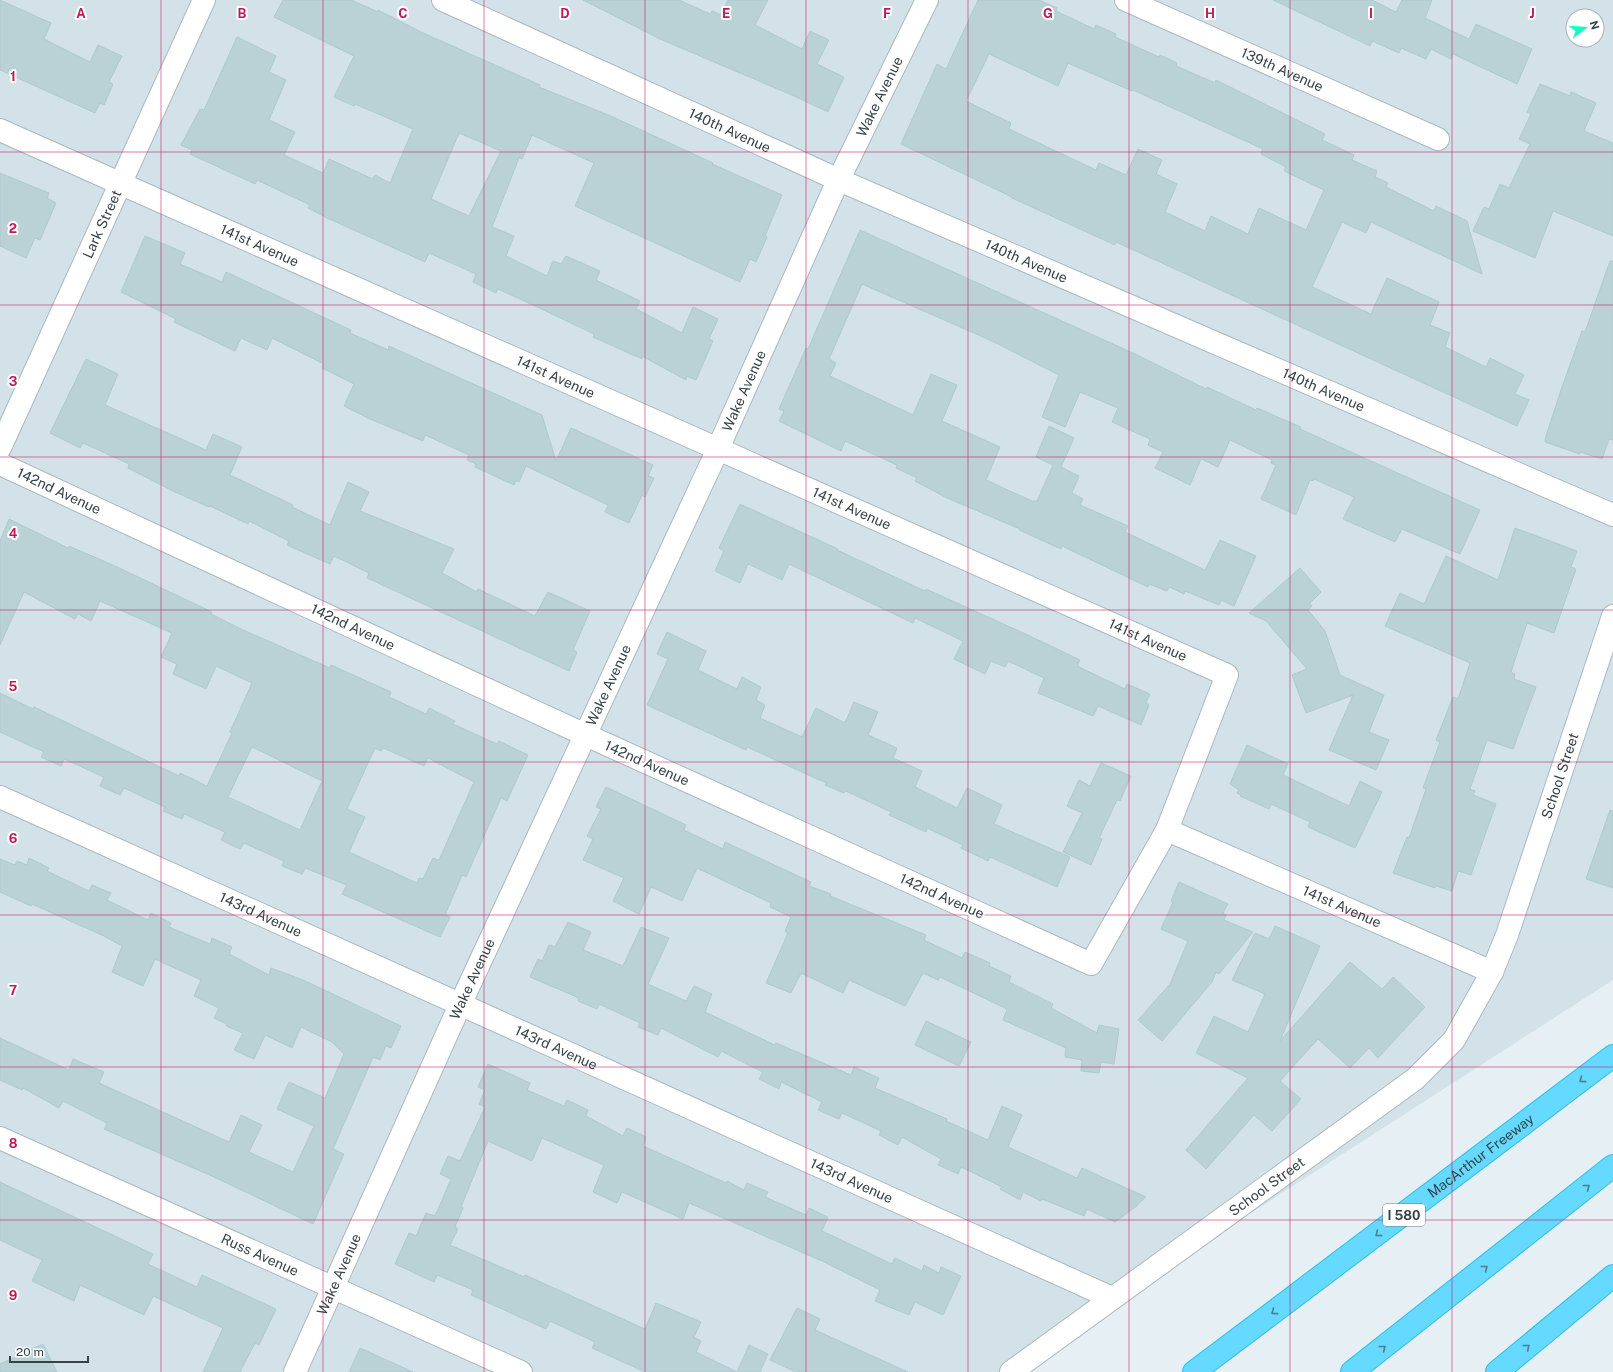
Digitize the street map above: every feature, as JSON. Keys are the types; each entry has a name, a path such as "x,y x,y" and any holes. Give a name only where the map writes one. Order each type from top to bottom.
{"highway":[{"name":"MacArthur Freeway","path":"1194,1372 1613,1056"},
{"path":"1352,1372 1613,1166"},
{"path":"1497,1372 1613,1276"},
{"path":"1580,1304 1613,1282"}],"street":[{"name":"Lark Street","path":"0,448 204,0"},
{"name":"140th Avenue","path":"443,0 839,180 1613,515"},
{"name":"Wake Avenue","path":"295,1372 460,1005 718,450 839,180 927,0"},
{"name":"139th Avenue","path":"1126,0 1438,139"},
{"name":"141st Avenue","path":"0,130 1227,675 1166,830 1492,972"},
{"name":"142nd Avenue","path":"0,464 585,735 1091,964 1166,830"},
{"name":"School Street","path":"1011,1372 1415,1079 1454,1040 1492,972 1507,935 1613,616"},
{"name":"143rd Avenue","path":"0,797 1112,1298"},
{"name":"Russ Avenue","path":"0,1138 521,1372"}],"shaded area":[{"path":"0,0 1613,0 1613,980 1004,1372 0,1372"}],"building":[{"path":"0,0 51,23 44,39 90,62 98,45 122,56 109,82 113,84 104,105 100,103 95,113 0,70"},
{"path":"283,0 351,0 378,12 378,10 421,32 540,85 539,87 613,117 782,195 765,236 767,237 756,262 750,259 740,282 575,206 594,163 532,135 522,159 519,158 492,227 514,236 506,256 547,276 553,261 561,264 566,256 600,271 596,280 640,301 636,309 682,333 693,307 718,319 709,339 713,341 696,380 687,376 686,380 642,356 642,359 593,337 594,334 498,289 496,293 473,282 476,274 429,253 425,262 327,218 308,208 310,205 257,180 255,184 190,154 192,150 181,145 200,109 204,110 237,37 276,56 269,72 286,80 269,120 295,132 284,155 323,173 329,159 373,179 375,175 390,183 413,129 355,104 354,106 334,97 354,56 274,17","holes":["459,133 501,151 469,216 431,199"]},
{"path":"583,0 679,0 710,14 712,11 721,15 728,0 768,0 755,25 802,49 810,31 829,40 817,64 844,77 828,112 660,39"},
{"path":"978,0 1039,0 1057,8 1056,11 1094,29 1096,25 1116,34 1115,37 1159,57 1160,55 1177,63 1176,66 1215,83 1216,80 1325,134 1322,140 1354,155 1352,160 1377,171 1375,177 1388,183 1386,187 1434,211 1436,206 1467,221 1482,274 1371,222 1366,233 1342,222 1312,287 1371,314 1387,278 1439,302 1430,325 1450,333 1445,347 1486,367 1490,358 1524,375 1515,394 1529,400 1517,426 1116,242 1115,245 1012,198 901,144 937,64 946,69","holes":["989,54 1058,86 1068,63 1132,91 1133,90 1263,149 1261,154 1286,167 1284,171 1324,190 1306,230 1259,208 1248,234 1211,216 1205,231 1165,212 1177,184 1156,174 1162,160 1138,149 1126,175 1099,163 1096,170 1009,129 1011,123 966,101"]},
{"path":"1273,0 1372,0 1396,12 1402,0 1432,0 1425,18 1469,39 1476,24 1532,49 1517,84 1453,54 1451,59 1431,49 1426,59 1401,48 1399,53 1372,41 1370,46"},
{"path":"1540,84 1570,96 1571,92 1596,103 1584,131 1613,143 1613,236 1553,211 1535,258 1473,231 1484,207 1489,209 1500,184 1509,188 1530,144 1519,139 1531,114 1527,112"},
{"path":"0,173 49,193 47,198 56,203 40,240 35,238 26,258 0,246"},
{"path":"860,230 1133,353 1206,389 1207,387 1256,410 1257,408 1301,427 1300,429 1480,510 1460,554 1402,529 1395,542 1343,519 1354,497 1314,479 1313,481 1310,480 1296,515 1261,499 1276,465 1271,463 1272,460 1230,440 1218,467 1201,459 1190,485 1155,468 1163,452 1148,445 1150,439 1112,422 1118,408 1080,392 1065,427 1042,417 1059,375 992,341 862,284 829,359 836,363 830,376 913,415 931,374 957,385 942,421 1000,447 986,480 1032,501 1037,501 1053,465 1036,457 1049,426 1074,438 1061,467 1079,476 1072,493 1083,499 1080,505 1128,526 1125,532 1205,570 1220,540 1256,556 1234,606 1221,600 1219,605 1185,591 1184,594 1169,587 1167,591 1149,584 1148,587 1062,546 1061,549 1019,530 1020,529 947,498 915,481 917,478 896,468 897,465 845,441 841,451 779,421 784,411 779,409 806,348 808,349"},
{"path":"145,236 185,253 180,264 222,282 226,272 351,330 350,333 388,350 389,346 542,415 556,461 571,428 653,465 648,476 654,478 645,497 642,495 629,523 605,512 608,505 526,466 519,482 516,480 514,485 475,467 476,464 467,460 469,455 425,435 423,441 370,419 344,406 354,384 322,368 324,364 272,338 267,350 241,338 235,351 174,322 176,319 121,292"},
{"path":"1610,261 1613,261 1613,440 1609,439 1602,459 1580,452 1580,454 1545,442 1545,439 1582,331 1585,332"},
{"path":"86,359 118,374 105,405 206,450 213,434 242,447 230,475 293,505 292,507 330,525 348,482 369,492 360,511 454,549 442,573 477,592 478,589 535,616 548,592 590,611 573,650 577,652 569,671 367,578 369,573 334,556 330,564 287,545 289,541 249,521 248,524 210,506 209,507 175,492 128,468 129,464 83,443 80,448 50,433"},
{"path":"740,504 925,591 926,589 1080,660 1077,666 1125,689 1127,684 1150,694 1146,703 1149,705 1141,725 1098,706 1093,716 1038,693 1044,678 1008,661 1005,667 991,661 985,674 954,659 963,641 915,618 913,623 789,564 782,580 748,564 740,583 715,571 724,551 719,548"},
{"path":"9,519 68,548 69,546 115,566 212,612 211,614 243,630 330,668 331,665 391,692 389,697 426,714 429,708 455,721 453,724 497,744 499,741 528,755 507,801 501,798 466,877 462,875 445,915 450,917 440,937 342,894 347,885 305,868 302,874 282,866 284,861 244,843 240,849 221,840 225,832 184,814 182,819 163,811 165,807 124,788 120,795 100,786 104,777 64,759 61,766 41,757 44,752 0,732 0,693 33,709 34,707 179,776 180,773 207,786 232,733 230,732 252,683 216,666 206,689 173,674 177,664 161,657 172,633 100,601 91,621 78,614 75,619 24,592 0,645 0,541","holes":["252,747 322,781 300,830 228,797","375,748 381,751 383,748 424,766 428,758 474,782 439,860 433,858 423,879 419,878 417,883 349,852 365,817 347,809"]},
{"path":"1515,528 1577,551 1571,567 1576,569 1554,633 1527,623 1511,672 1515,674 1514,679 1536,687 1513,749 1487,740 1470,789 1475,791 1473,795 1496,804 1471,875 1458,871 1452,891 1436,886 1435,888 1393,873 1407,837 1409,838 1426,789 1423,788 1440,742 1436,740 1453,697 1458,699 1470,663 1385,626 1400,593 1424,604 1446,556 1498,580"},
{"path":"1300,568 1321,592 1310,603 1312,606 1308,610 1325,631 1340,675 1384,695 1369,732 1389,740 1376,770 1329,750 1353,695 1306,713 1292,675 1307,669 1266,621 1249,613"},
{"path":"667,632 706,651 698,670 737,689 742,677 761,687 756,700 765,705 760,718 802,737 816,708 845,723 854,702 878,712 868,735 897,748 893,758 922,771 915,787 957,808 967,788 1002,805 994,824 1070,857 1057,887 990,857 988,861 961,848 963,845 927,828 926,832 889,815 891,812 846,791 844,793 825,785 826,783 747,747 746,750 647,705 668,659 657,654"},
{"path":"1247,745 1288,764 1283,775 1349,806 1360,781 1382,792 1355,848 1308,827 1310,822 1271,804 1269,809 1240,796 1241,795 1237,793 1239,790 1230,784"},
{"path":"1101,763 1131,776 1120,801 1117,800 1099,838 1102,839 1091,865 1063,852 1082,813 1067,806 1079,780 1090,786"},
{"path":"606,787 686,825 684,830 723,849 725,842 811,882 809,886 831,894 830,896 926,935 924,940 962,958 965,952 990,963 989,966 1011,976 1009,982 1053,1004 1051,1008 1097,1033 1099,1025 1119,1029 1114,1064 1101,1062 1099,1073 1081,1071 1082,1060 1065,1057 1066,1048 1003,1020 1007,1009 940,977 938,980 923,973 905,1006 849,980 843,993 801,973 791,993 766,983 788,933 785,931 791,917 770,907 771,903 697,868 682,901 651,887 639,914 613,901 624,878 583,860 593,839 587,836 601,809 596,807"},
{"path":"1610,810 1613,811 1613,888 1586,879"},
{"path":"29,858 49,868 47,871 89,891 92,885 111,893 107,900 148,920 151,913 171,923 169,927 210,944 212,938 232,947 229,954 269,975 271,968 303,980 401,1026 391,1048 386,1046 380,1060 373,1057 333,1149 344,1154 313,1224 214,1177 104,1129 107,1123 63,1101 59,1108 23,1088 22,1090 0,1080 0,1038 69,1070 73,1059 104,1072 99,1083 229,1142 241,1115 262,1125 249,1152 293,1172 314,1126 277,1109 289,1082 325,1098 344,1054 332,1042 301,1027 292,1048 265,1035 254,1059 234,1050 243,1033 226,1026 227,1024 214,1018 219,1008 194,996 201,980 155,959 143,986 112,972 122,946 104,936 32,904 31,906 0,892 0,859 15,865 17,861 27,865"},
{"path":"1179,882 1228,904 1223,913 1226,915 1224,920 1253,932 1219,974 1216,972 1212,982 1162,1041 1138,1020 1170,984 1188,941 1161,929 1173,902 1171,901"},
{"path":"568,922 591,932 583,950 623,966 641,927 669,938 648,984 686,1001 694,986 712,994 705,1012 775,1045 776,1043 851,1075 854,1067 879,1078 875,1088 947,1119 946,1121 988,1140 1002,1106 1022,1115 1008,1147 1077,1178 1082,1168 1146,1197 1138,1205 1115,1222 1087,1209 1084,1216 1042,1199 1041,1201 1023,1192 1020,1200 1000,1189 1002,1187 961,1167 958,1174 938,1165 941,1159 902,1137 898,1145 879,1135 881,1131 842,1113 839,1119 818,1110 822,1102 781,1082 779,1089 759,1079 763,1072 721,1051 718,1057 661,1028 658,1035 638,1027 640,1023 599,1004 597,1009 578,1001 579,998 530,977 538,959 542,961 549,945 555,947"},
{"path":"1275,926 1320,946 1280,1041 1350,962 1382,989 1393,977 1425,1007 1378,1058 1369,1048 1350,1068 1318,1039 1280,1081 1301,1099 1272,1131 1254,1115 1206,1169 1186,1150 1248,1078 1196,1053 1214,1016 1248,1032 1265,994 1232,980 1255,933 1269,939"},
{"path":"926,1021 971,1042 959,1066 915,1045"},
{"path":"488,1064 530,1083 527,1090 564,1106 567,1100 588,1110 586,1116 623,1136 627,1128 646,1137 643,1146 726,1183 727,1181 744,1190 747,1183 768,1192 765,1197 806,1215 809,1208 828,1217 822,1231 892,1264 895,1258 922,1271 924,1265 939,1273 941,1267 961,1276 943,1315 915,1302 909,1315 875,1301 880,1290 822,1261 689,1203 683,1219 622,1192 617,1203 593,1192 604,1165 542,1138 532,1161 488,1141 461,1207 463,1208 455,1227 458,1229 450,1245 524,1277 525,1275 645,1329 656,1303 701,1322 694,1337 701,1341 696,1352 737,1372 645,1372 592,1348 595,1342 550,1321 546,1329 471,1295 473,1290 437,1275 434,1282 395,1264 409,1233 416,1236 426,1213 435,1216 451,1179 440,1174 448,1156 460,1161 485,1107 479,1104 485,1090 478,1087"},
{"path":"0,1182 153,1254 148,1264 197,1287 202,1275 276,1309 259,1345 255,1343 240,1372 203,1372 223,1328 153,1296 144,1315 80,1285 74,1301 32,1281 42,1260 0,1240"},
{"path":"797,1308 820,1319 815,1330 908,1372 796,1372 770,1360"},
{"path":"43,1344 57,1372 0,1372 0,1364"},
{"path":"749,1345 768,1354 760,1372 737,1372"},
{"path":"360,1348 413,1372 349,1372"}]}
